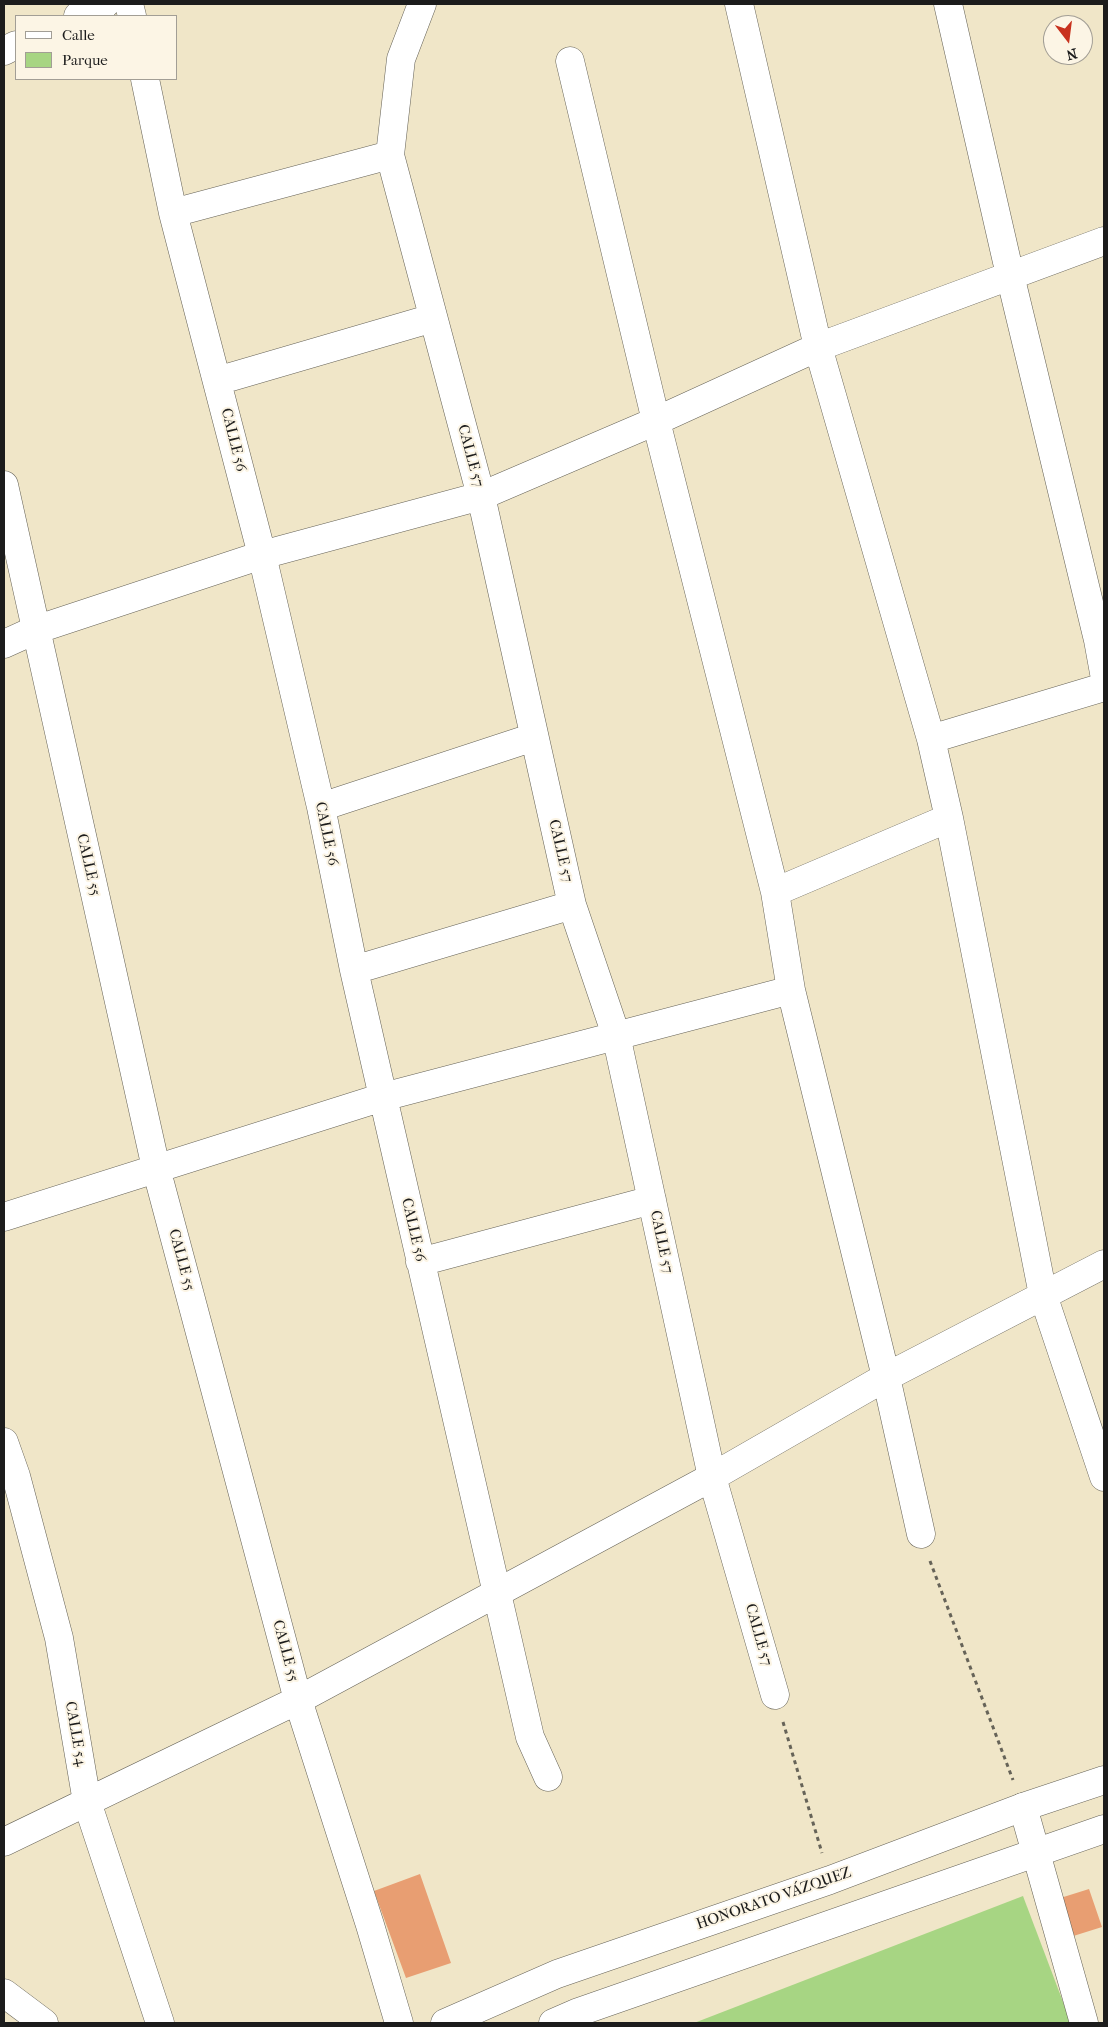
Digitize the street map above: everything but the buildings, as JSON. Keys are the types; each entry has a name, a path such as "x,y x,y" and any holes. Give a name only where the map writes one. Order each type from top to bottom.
{"street":[{"path":"80,15 105,4"},
{"name":"CALLE 57","path":"422,4 401,59 390,155 480,496 572,905 616,1035 712,1477 775,1695"},
{"path":"739,4 818,347 931,739 949,818 1042,1295 1104,1477"},
{"path":"948,4 1010,275 1101,639 1104,673"},
{"path":"570,61 656,421 775,892 791,990 886,1376 920,1534"},
{"name":"CALLE 56","path":"145,80 173,213 262,555 321,807 354,970 530,1737 548,1777"},
{"path":"173,213 390,155"},
{"path":"4,644 35,630 262,555 480,496 656,421 818,347 1104,241"},
{"path":"217,381 433,318"},
{"name":"CALLE 55","path":"4,485 156,1168 298,1700 370,1924 399,2023"},
{"path":"931,739 1104,687"},
{"path":"321,807 534,737"},
{"path":"775,892 949,818"},
{"path":"354,970 572,905"},
{"path":"4,1217 383,1097 791,990"},
{"path":"420,1262 652,1200"},
{"path":"4,1842 298,1700 712,1477 886,1376 1104,1264"},
{"name":"CALLE 54","path":"4,1442 16,1476 59,1638 87,1802 160,2023"},
{"name":"HONORATO VÁZQUEZ","path":"445,2023 557,1974 830,1880 1023,1807 1104,1780"},
{"path":"1023,1807 1084,2023"},
{"path":"553,2023 576,2013 1104,1829"},
{"path":"4,1993 44,2023"}],"path":[{"path":"920,1534 1023,1807"},
{"path":"775,1695 830,1880"}],"green space":[{"path":"1023,1896 1071,2023 694,2023"}]}
